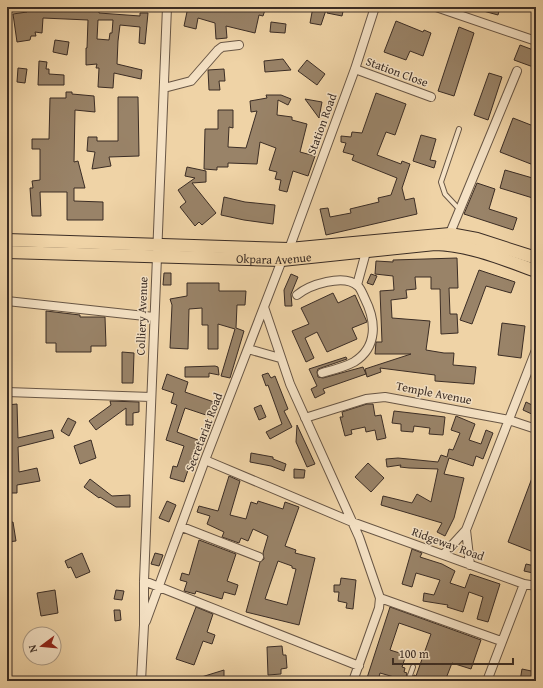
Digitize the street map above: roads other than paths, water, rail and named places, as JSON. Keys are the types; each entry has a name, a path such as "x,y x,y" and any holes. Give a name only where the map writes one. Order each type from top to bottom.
{"main road":[{"name":"Okpara Avenue","path":"7,240 282,260 366,252 447,239 536,271"},
{"name":"Okpara Avenue","path":"7,252 289,249 447,239 477,239 536,258"}],"street":[{"name":"Colliery Avenue","path":"141,681 167,7"},
{"name":"Station Road","path":"289,249 355,69 374,7"},
{"path":"436,7 536,41"},
{"path":"164,88 191,81 218,50 222,47 239,45"},
{"name":"Station Close","path":"355,69 431,97"},
{"path":"447,239 517,71"},
{"name":"Secretariat Road","path":"144,625 264,306 282,260 289,249"},
{"path":"322,373 354,362 362,355 373,338 372,316 357,285 366,252"},
{"path":"297,295 304,289 324,282 344,281 357,285"},
{"path":"7,301 154,317"},
{"path":"264,306 280,358 305,418 338,487 372,572 380,598 379,608 353,681"},
{"path":"248,349 280,358"},
{"path":"444,554 466,530 536,350"},
{"path":"7,392 151,397"},
{"name":"Temple Avenue","path":"305,418 366,398 385,397 509,420 536,429"},
{"name":"Ridgeway Road","path":"205,460 352,522 524,584 536,586"},
{"path":"182,527 259,557"},
{"path":"466,530 470,565"},
{"path":"144,581 359,666"},
{"path":"487,681 524,584"},
{"path":"380,598 501,641"}],"lane":[{"path":"459,129 441,182 446,194 459,209"},
{"path":"408,681 413,667"}]}
